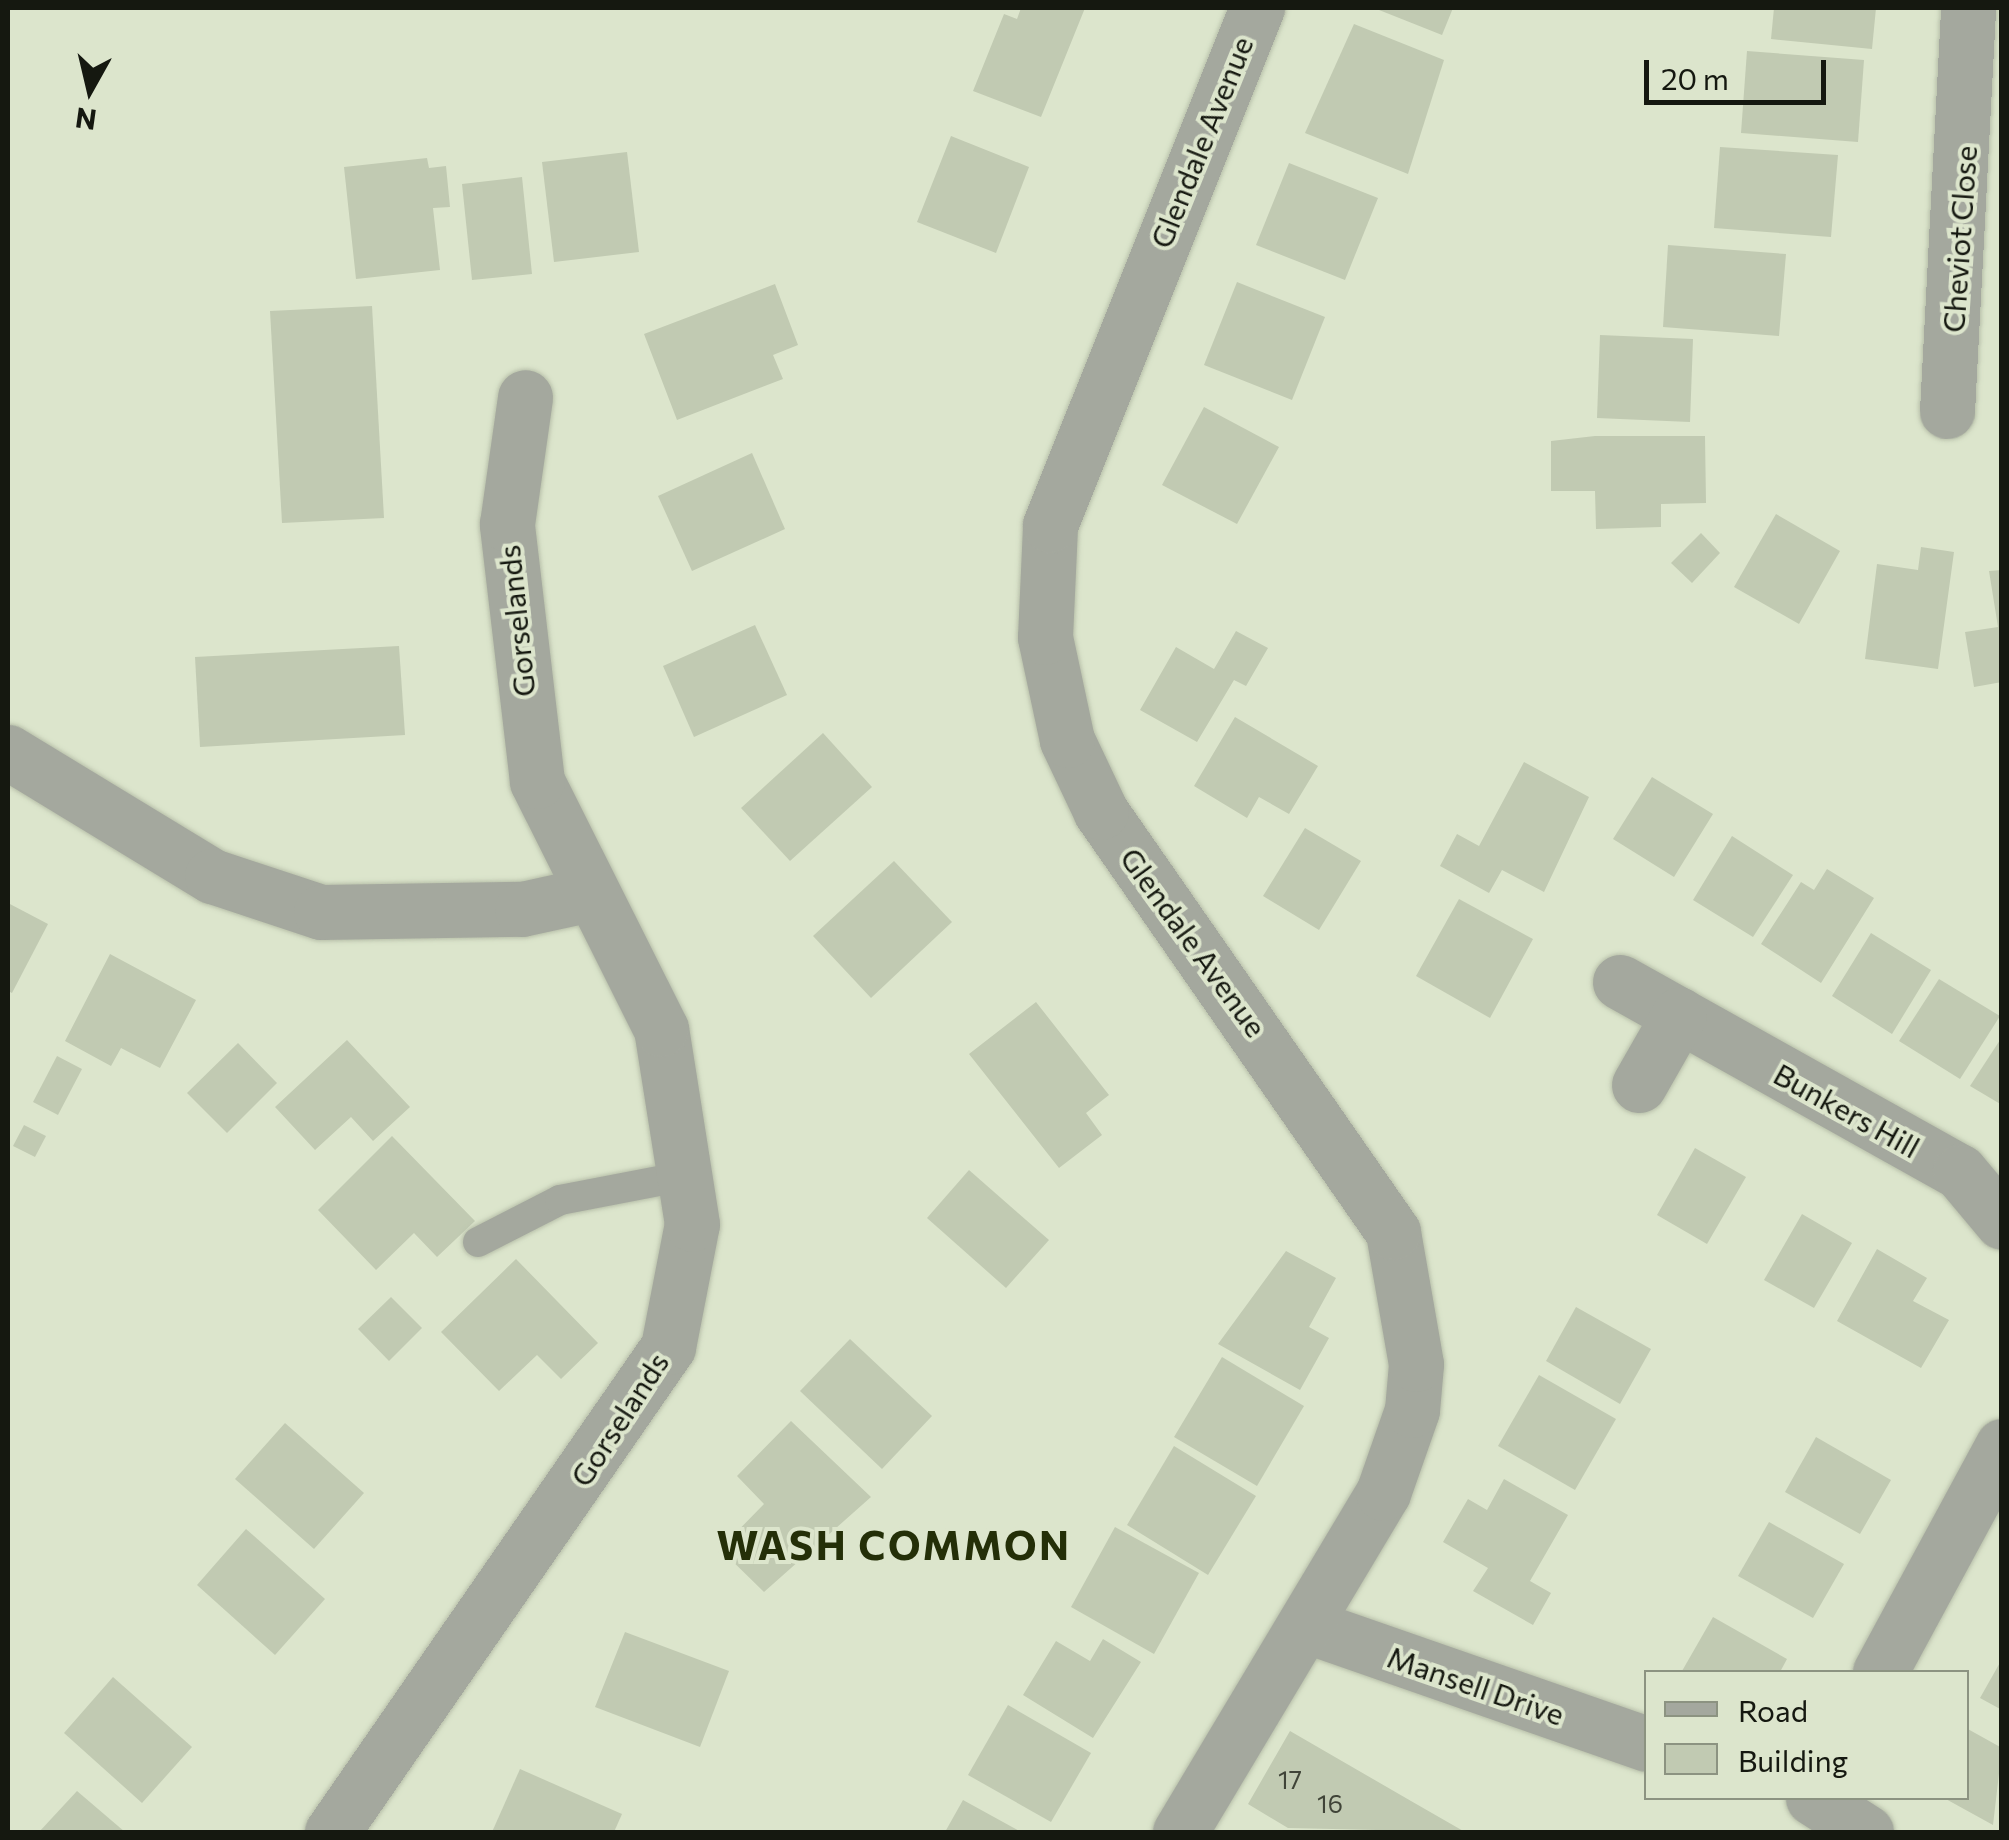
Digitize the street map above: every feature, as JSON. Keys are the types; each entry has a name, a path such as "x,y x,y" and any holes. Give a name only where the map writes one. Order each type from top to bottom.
{"street":[{"name":"Glendale Avenue","path":"1180,1832 1305,1625 1401,1451 1416,1364 1406,1274 1368,1188 1094,799 1056,700 1041,582 1076,452 1257,8"},
{"name":"Cheviot Close","path":"1947,411 1968,8"},
{"name":"Gorselands","path":"332,1832 668,1347 692,1224 661,1029 586,895 536,780 512,632 507,524 526,397"},
{"path":"8,752 84,806 212,876 321,912 522,910 586,895"},
{"name":"Bunkers Hill","path":"1620,982 1960,1172 2002,1222"},
{"path":"1638,1085 1679,1015"},
{"path":"1881,1670 2002,1446"},
{"name":"Mansell Drive","path":"1305,1625 1644,1743"},
{"path":"1817,1800 1866,1832"}],"lane":[{"path":"478,1242 560,1200 685,1176"}],"building":[{"path":"1021,8 1085,8 1041,117 973,91 1004,14 1017,19"},
{"path":"1374,8 1453,8 1442,35"},
{"path":"1774,8 1876,8 1872,49 1771,39"},
{"path":"1354,24 1444,60 1408,174 1305,133"},
{"path":"1747,51 1864,60 1858,142 1741,133"},
{"path":"951,136 1029,167 996,253 917,222"},
{"path":"1720,147 1838,155 1831,237 1714,228"},
{"path":"627,152 639,252 554,262 542,162"},
{"path":"427,158 429,168 446,166 450,207 433,208 440,270 356,279 344,167"},
{"path":"1289,163 1378,198 1345,280 1256,245"},
{"path":"522,177 532,274 472,280 462,184"},
{"path":"1668,245 1786,254 1779,336 1663,327"},
{"path":"1237,282 1325,317 1292,400 1204,365"},
{"path":"775,284 798,345 773,355 783,379 677,420 644,334"},
{"path":"372,306 384,518 282,523 270,311"},
{"path":"1600,335 1693,339 1690,422 1597,418"},
{"path":"1204,407 1279,447 1237,524 1162,485"},
{"path":"1595,436 1705,436 1706,503 1661,504 1661,527 1596,529 1595,491 1551,491 1551,441"},
{"path":"752,453 785,529 692,571 658,496"},
{"path":"1776,514 1840,551 1799,624 1734,587"},
{"path":"1701,533 1720,553 1692,583 1671,563"},
{"path":"1921,547 1954,552 1938,669 1865,659 1877,564 1918,570"},
{"path":"2002,570 2002,682 1974,687 1965,632 1998,627 1989,571"},
{"path":"755,625 787,695 694,737 663,666"},
{"path":"1236,631 1268,648 1246,686 1234,680 1197,742 1140,710 1176,647 1214,669"},
{"path":"399,646 405,735 200,747 195,657"},
{"path":"1235,717 1318,766 1289,814 1259,797 1247,818 1194,786"},
{"path":"823,733 872,787 790,861 741,808"},
{"path":"1524,762 1589,797 1544,892 1502,870 1489,893 1440,866 1457,834 1479,846"},
{"path":"1652,777 1713,814 1674,877 1613,839"},
{"path":"1305,828 1361,861 1319,930 1263,896"},
{"path":"1732,836 1793,875 1753,937 1693,900"},
{"path":"894,861 952,922 871,998 813,936"},
{"path":"1827,869 1874,898 1821,983 1761,944 1801,882 1814,890"},
{"path":"1459,899 1533,939 1490,1018 1416,976"},
{"path":"8,903 48,924 12,993 8,991"},
{"path":"1871,933 1931,970 1892,1034 1832,996"},
{"path":"110,954 196,1000 160,1068 121,1048 111,1066 65,1041"},
{"path":"1939,979 2000,1016 1960,1079 1899,1041"},
{"path":"1036,1002 1109,1095 1086,1113 1102,1135 1059,1168 969,1054"},
{"path":"2002,1037 2002,1105 1970,1086"},
{"path":"347,1040 410,1107 373,1141 351,1117 315,1150 275,1107"},
{"path":"238,1043 277,1083 227,1133 187,1093"},
{"path":"57,1056 82,1069 58,1115 33,1102"},
{"path":"24,1125 46,1136 35,1157 13,1146"},
{"path":"392,1136 475,1221 437,1257 414,1233 376,1270 318,1210"},
{"path":"1695,1148 1746,1177 1707,1244 1657,1215"},
{"path":"969,1170 1049,1240 1006,1288 927,1218"},
{"path":"1802,1214 1852,1243 1814,1308 1764,1280"},
{"path":"1877,1249 1927,1278 1913,1301 1949,1320 1921,1368 1837,1321"},
{"path":"1286,1251 1336,1278 1309,1327 1329,1338 1300,1390 1218,1344"},
{"path":"516,1259 598,1343 561,1379 537,1355 499,1391 441,1332"},
{"path":"391,1297 422,1328 389,1361 358,1329"},
{"path":"1576,1307 1651,1349 1620,1404 1546,1361"},
{"path":"850,1339 932,1416 882,1469 800,1391"},
{"path":"1222,1357 1304,1406 1257,1486 1174,1437"},
{"path":"1539,1375 1616,1419 1575,1490 1498,1446"},
{"path":"791,1421 871,1497 764,1592 720,1549 764,1504 737,1476"},
{"path":"285,1423 364,1493 314,1549 235,1479"},
{"path":"1816,1437 1891,1480 1860,1534 1785,1492"},
{"path":"1174,1446 1256,1496 1208,1575 1127,1525"},
{"path":"1504,1479 1568,1515 1530,1581 1551,1593 1533,1625 1473,1591 1488,1568 1443,1542 1468,1499 1487,1510"},
{"path":"1769,1522 1844,1564 1813,1618 1738,1576"},
{"path":"1115,1527 1199,1573 1154,1654 1071,1607"},
{"path":"246,1529 325,1599 275,1655 197,1585"},
{"path":"1713,1617 1787,1659 1781,1670 1683,1670"},
{"path":"625,1632 729,1671 700,1747 595,1707"},
{"path":"1103,1639 1141,1662 1093,1738 1023,1695 1056,1641 1090,1661"},
{"path":"2002,1659 2002,1710 1980,1698"},
{"path":"113,1677 192,1747 142,1803 64,1733"},
{"path":"1008,1705 1091,1753 1051,1822 968,1775"},
{"path":"1969,1730 2002,1748 1993,1825 1948,1800 1969,1800"},
{"path":"1290,1731 1465,1832 1288,1828 1248,1804"},
{"path":"520,1769 622,1814 614,1832 492,1832"},
{"path":"77,1791 125,1832 39,1832"},
{"path":"963,1800 1021,1832 945,1832"}],"district":[{"name":"WASH COMMON","path":"894,1544"}]}
